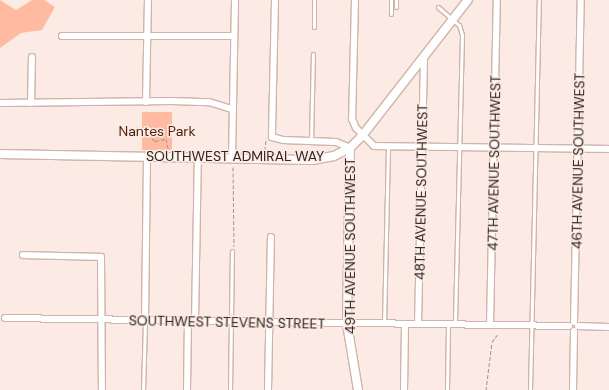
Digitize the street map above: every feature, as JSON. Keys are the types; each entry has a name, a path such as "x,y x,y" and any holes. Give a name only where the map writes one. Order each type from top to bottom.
{"main road":[{"name":"SOUTHWEST ADMIRAL WAY","path":"0,154 313,160 334,156 350,148 362,136 424,59 468,0"},
{"name":"49TH AVENUE SOUTHWEST","path":"350,148 347,324 358,390"}],"street":[{"path":"146,102 146,36 148,0"},
{"path":"232,158 232,108 236,0"},
{"path":"275,0 273,138 283,140 336,142 350,148"},
{"path":"355,0 352,119 362,136 374,146 609,149"},
{"name":"47TH AVENUE SOUTHWEST","path":"490,325 497,0"},
{"name":"46TH AVENUE SOUTHWEST","path":"573,390 581,0"},
{"path":"62,36 234,36"},
{"path":"31,103 32,57"},
{"name":"48TH AVENUE SOUTHWEST","path":"418,324 424,59"},
{"path":"0,103 209,102 232,108"},
{"path":"145,321 147,156"},
{"path":"187,390 192,322 198,157"},
{"path":"268,390 271,238"},
{"path":"23,255 101,257 102,390"},
{"name":"SOUTHWEST STEVENS STREET","path":"6,318 231,323 609,327"},
{"path":"404,390 405,324"}],"lane":[{"path":"314,0 314,27"},
{"path":"391,0 391,14"},
{"path":"396,0 396,7"},
{"path":"530,390 539,0"},
{"path":"438,7 454,19 459,25 462,35 455,325"},
{"path":"311,141 314,54"},
{"path":"384,324 388,146"},
{"path":"230,390 232,251"},
{"path":"143,390 145,321"},
{"path":"447,390 448,325"}],"path":[{"path":"265,150 266,137"},
{"path":"152,138 155,141 166,139 168,148"},
{"path":"232,251 234,247 233,167"},
{"path":"486,390 492,342 496,335"}],"green space":[{"path":"0,0 16,10 32,0 44,0 55,7 42,30 21,33 0,48"},
{"name":"Nantes Park","path":"142,112 172,112 172,150 142,150"}]}
